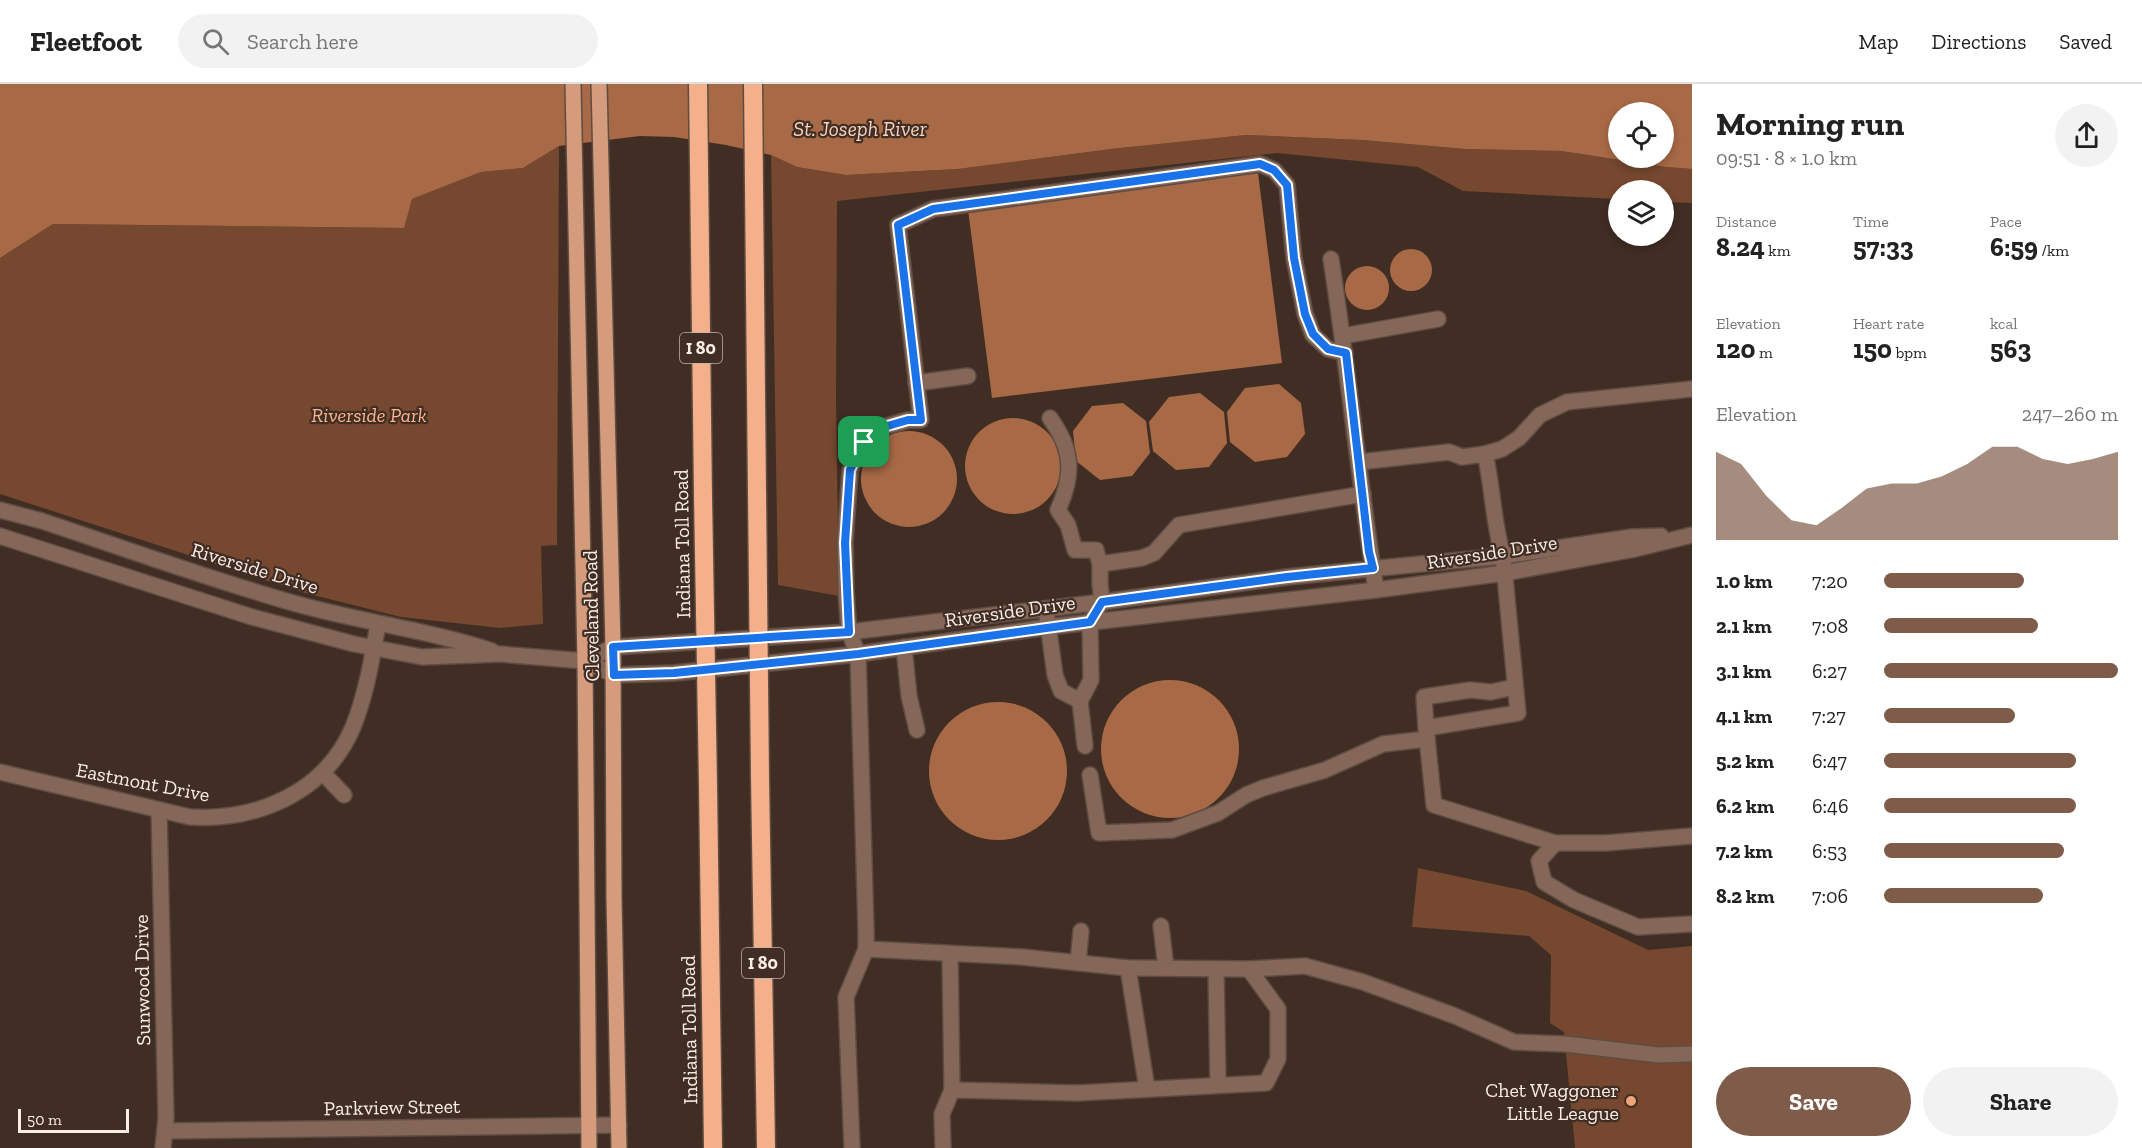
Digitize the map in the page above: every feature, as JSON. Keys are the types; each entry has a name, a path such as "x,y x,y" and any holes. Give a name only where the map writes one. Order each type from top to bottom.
{"highway":[{"name":"Indiana Toll Road","path":"698,84 713,1148"},
{"name":"I 80","path":"753,84 766,1148"}],"main road":[{"name":"Cleveland Road","path":"573,84 585,661 590,1148"},
{"name":"Cleveland Road","path":"599,84 614,675 614,898 619,1148"}],"street":[{"path":"852,1148 846,997 866,949 858,654 849,632 845,543 850,470 864,442 884,427 908,420 921,420 898,225 933,209 1260,164 1274,170 1287,185 1294,258 1305,314 1313,334 1328,349 1346,353"},
{"path":"1331,259 1346,353 1376,590"},
{"path":"1343,336 1438,319"},
{"path":"916,383 968,376"},
{"path":"1359,462 1449,452 1462,457 1485,454 1502,449 1520,438 1539,415 1567,402 1692,389"},
{"path":"1050,418 1064,436 1069,460 1068,489 1059,510 1068,525 1075,550 1096,550 1100,564 1102,602 1090,622 1091,680 1080,701 1085,746"},
{"path":"1090,775 1099,833 1173,830 1218,813 1246,795 1263,788 1325,771 1383,744 1518,713 1503,556 1497,537 1491,480 1485,454"},
{"path":"1100,564 1142,558 1154,553 1179,525 1363,494"},
{"name":"Riverside Drive","path":"0,510 42,521 286,601 378,624 454,638 500,654"},
{"name":"Riverside Drive","path":"585,661 613,647 849,632 1287,577 1503,556 1632,537 1692,535"},
{"name":"Riverside Drive","path":"0,536 252,617 374,648 422,657 500,654 585,661 614,675 674,673 858,654 1048,627 1376,590 1505,573 1635,549 1692,535"},
{"path":"1046,608 1055,675 1061,691 1080,701"},
{"name":"Eastmont Drive","path":"0,772 190,817 235,816 284,801 323,772 342,748 362,701 378,624"},
{"path":"904,647 909,696 917,730"},
{"path":"1515,687 1491,692 1470,690 1424,697 1434,805 1555,843 1605,843 1692,836"},
{"path":"323,772 344,795"},
{"name":"Sunwood Drive","path":"159,810 165,1131 163,1148"},
{"path":"1555,843 1539,861 1544,882 1574,900 1638,927 1692,924"},
{"path":"1161,926 1166,968"},
{"path":"1078,963 1081,931"},
{"path":"866,949 1022,957 1128,968 1249,969 1305,966 1353,979 1455,1016 1514,1042 1564,1044 1659,1054 1692,1054"},
{"path":"943,1148 942,1114 952,1090 950,954"},
{"path":"1128,968 1147,1089"},
{"path":"1216,969 1218,1085"},
{"path":"952,1090 1077,1093 1266,1083 1278,1059 1278,1008 1249,969"},
{"name":"Parkview Street","path":"165,1131 619,1125"}],"green space":[{"path":"1246,135 1362,140 1465,149 1561,151 1608,158 1608,168 1692,169 1692,203 1674,202 1674,180 1608,180 1608,198 1463,191 1418,167 1277,153 837,201 836,400 839,596 778,585 771,155 797,167 846,175 958,169 1111,149"},
{"name":"Riverside Park","path":"559,146 557,545 541,546 543,624 500,628 401,617 305,593 0,494 0,258 53,224 403,228 412,199 481,172 523,168"},
{"path":"1418,868 1526,891 1648,950 1692,946 1692,1148 1575,1148 1564,1032 1550,1023 1551,955 1529,936 1412,927"}],"water":[{"name":"St. Joseph River","path":"0,84 1692,84 1692,169 1674,168 1674,102 1608,102 1608,158 1561,151 1465,149 1362,140 1246,135 1111,149 958,169 846,175 797,167 771,155 726,145 674,137 640,136 559,146 523,168 481,172 412,199 404,228 53,224 0,258"},
{"path":"1258,173 1282,363 992,398 968,209"},
{"path":"1411,249 1426,255 1432,270 1426,285 1411,291 1396,285 1390,270 1396,255"},
{"path":"1367,266 1382,273 1389,288 1382,303 1367,310 1352,303 1345,288 1352,273"},
{"path":"1279,384 1301,403 1305,434 1287,457 1255,462 1230,442 1227,412 1245,388"},
{"path":"1200,393 1224,412 1227,443 1209,467 1176,470 1153,451 1149,422 1169,397"},
{"path":"1123,403 1146,421 1150,453 1132,476 1100,480 1076,461 1073,431 1092,406"},
{"path":"1013,418 1031,422 1047,432 1057,448 1061,466 1057,484 1047,500 1031,510 1013,514 995,510 979,500 969,484 965,466 969,448 979,432 995,422"},
{"path":"909,431 927,435 943,445 953,461 957,479 953,497 943,513 927,523 909,527 891,523 875,513 865,497 861,479 865,461 875,445 891,435"},
{"path":"1170,680 1196,686 1219,700 1233,723 1239,749 1233,775 1219,798 1196,812 1170,818 1144,812 1121,798 1107,775 1101,749 1107,723 1121,700 1144,686"},
{"path":"998,702 1024,708 1036,714 1046,723 1055,733 1061,745 1067,771 1061,797 1055,809 1046,819 1036,828 1024,834 998,840 972,834 960,828 950,819 941,809 935,797 929,771 935,745 941,733 950,723 960,714 972,708"}],"place":[{"name":"Chet Waggoner Little League","path":"1631,1101"}],"route":[{"path":"1260,164 1274,170 1287,185 1294,258 1305,314 1313,334 1328,349 1346,353 1369,552 1373,568 1102,602 1090,622 858,654 674,673 614,675 613,647 849,632 845,543 850,470 864,442 884,427 908,420 921,420 898,225 933,209 1260,164"}]}
